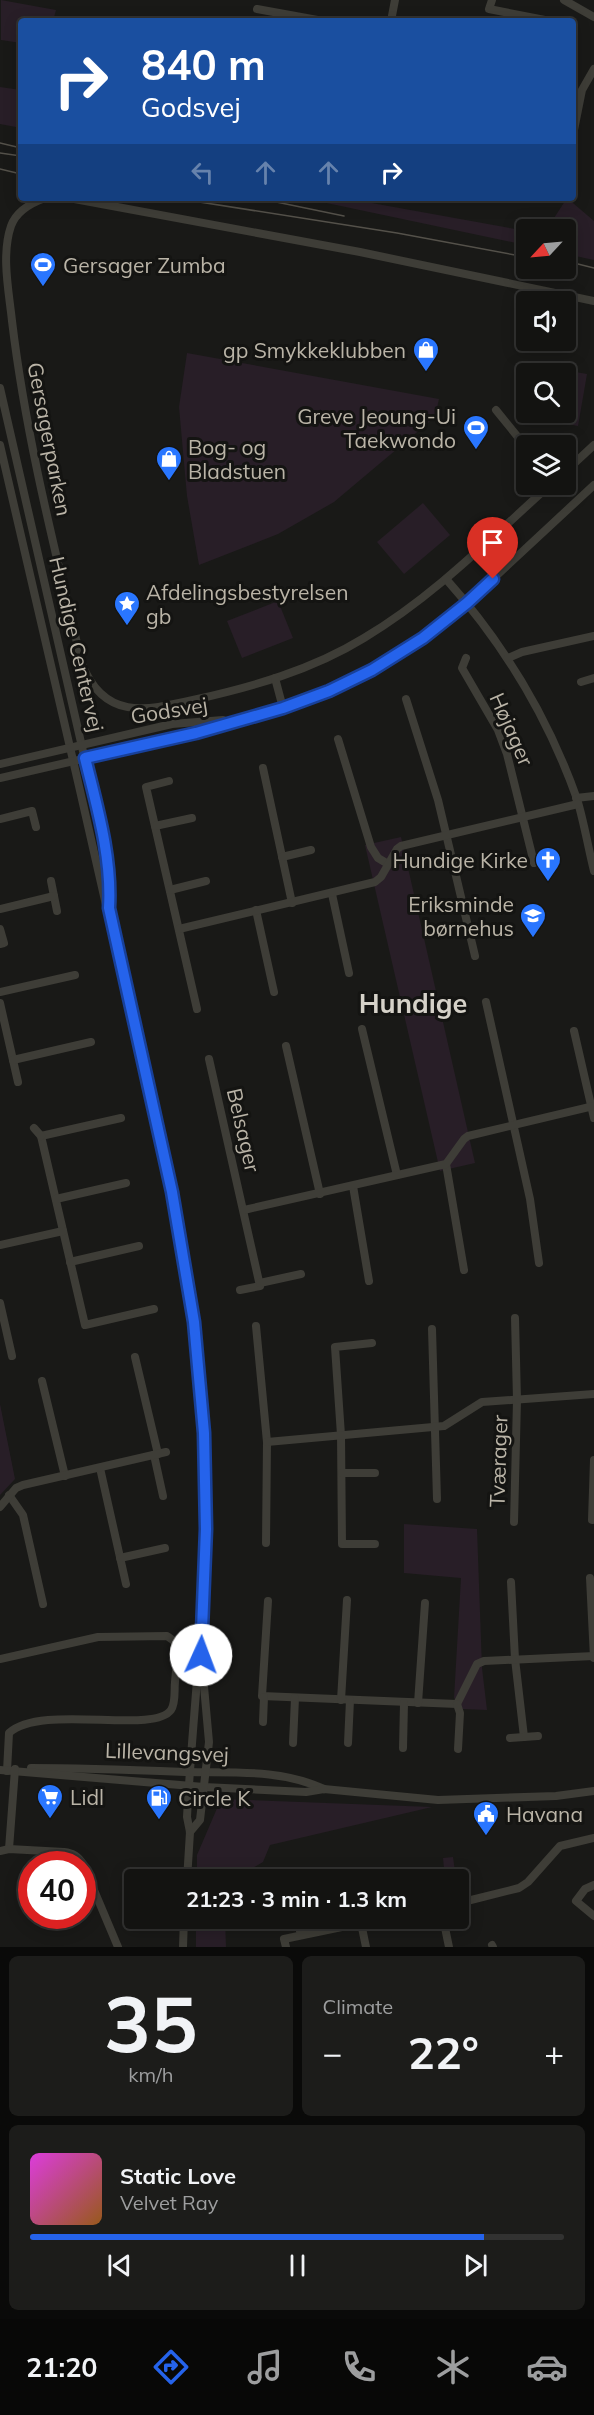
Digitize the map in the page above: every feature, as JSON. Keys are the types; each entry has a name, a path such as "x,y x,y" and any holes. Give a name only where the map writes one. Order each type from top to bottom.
{"street":[{"path":"392,18 395,0"},
{"path":"492,0 489,9 535,18"},
{"path":"564,0 594,17"},
{"path":"257,9 306,18"},
{"path":"576,120 582,90 594,69"},
{"name":"Gersagerparken","path":"39,201 26,207 12,223 7,246 11,310 20,383 38,482 86,674 102,694 118,704 137,710 153,710 238,690 325,659 364,639 418,601 446,579 539,495"},
{"path":"85,201 360,252 594,301"},
{"name":"Hundige Centervej","path":"0,388 105,843 110,881 109,908"},
{"path":"496,410 516,435"},
{"name":"Hundige Centervej","path":"0,445 72,761 109,908 172,1192 194,1322 204,1433 206,1518 201,1655 187,1817 190,1832 188,1869"},
{"path":"576,462 594,445"},
{"name":"Godsvej","path":"0,778 196,733 283,708 329,691 372,670 423,638 467,603 594,484"},
{"path":"446,579 508,658 545,722 577,801 594,871"},
{"path":"508,658 522,652 594,636"},
{"name":"Højager","path":"466,658 462,668 498,730 507,754 534,863"},
{"path":"275,678 283,708"},
{"path":"580,682 594,678"},
{"path":"406,699 447,835 475,956"},
{"name":"Godsvej","path":"0,764 172,724 239,719"},
{"path":"338,740 371,847 378,858 388,864"},
{"path":"263,768 292,903"},
{"path":"169,781 146,787 197,1009"},
{"path":"179,928 332,894 375,882 399,847 524,817 594,796"},
{"path":"0,819 32,811 36,827"},
{"path":"155,826 192,818"},
{"path":"282,857 311,850"},
{"path":"51,881 57,911"},
{"path":"170,890 206,881"},
{"path":"332,894 349,973"},
{"path":"0,909 54,896"},
{"path":"256,910 274,992"},
{"path":"0,929 4,943 0,944"},
{"path":"0,992 75,975"},
{"path":"486,1002 530,1199 539,1263"},
{"path":"0,1003 18,1082"},
{"path":"362,1029 397,1174"},
{"path":"574,1031 594,1118"},
{"path":"14,1060 91,1042"},
{"path":"286,1046 320,1194"},
{"name":"Belsager","path":"209,1059 260,1283"},
{"path":"244,1210 446,1164 468,1136 593,1107"},
{"path":"41,1136 121,1118"},
{"path":"34,1128 41,1136 83,1329 154,1309"},
{"path":"446,1164 464,1270"},
{"path":"56,1199 126,1183"},
{"path":"353,1186 369,1281"},
{"path":"0,1245 63,1231"},
{"path":"70,1262 139,1246"},
{"path":"240,1290 301,1274"},
{"path":"0,1303 12,1356"},
{"name":"Tværager","path":"514,1522 517,1400 515,1318"},
{"path":"256,1326 267,1442 266,1543"},
{"path":"432,1329 437,1499"},
{"path":"372,1342 335,1347 341,1435 342,1544 375,1544"},
{"path":"135,1357 160,1454 163,1496"},
{"path":"42,1381 65,1476"},
{"name":"Tværager","path":"267,1442 436,1426 449,1424 482,1402 594,1394"},
{"path":"0,1508 9,1495 23,1485 160,1454"},
{"path":"592,1520 594,1460"},
{"path":"100,1468 126,1584"},
{"path":"342,1473 375,1473"},
{"path":"9,1495 23,1515 43,1604"},
{"path":"120,1558 165,1548"},
{"path":"458,1749 460,1713 457,1704 477,1664 484,1661 515,1659 594,1657 590,1578"},
{"path":"511,1582 515,1659 524,1737"},
{"path":"263,1722 264,1696 262,1696 268,1600"},
{"path":"347,1600 345,1700 348,1743"},
{"path":"418,1703 425,1603"},
{"path":"0,1659 108,1636 167,1636 174,1641 177,1650 173,1705 166,1714 150,1719 50,1720 24,1724 9,1733 9,1849"},
{"name":"Hundige Centervej","path":"190,1832 200,1820 206,1772 208,1725 201,1655"},
{"path":"264,1696 457,1704"},
{"path":"293,1743 295,1698"},
{"path":"403,1748 404,1703"},
{"path":"510,1738 538,1736"},
{"name":"Lillevangsvej","path":"9,1770 105,1768 280,1776 307,1781 324,1789"},
{"name":"Lillevangsvej","path":"9,1770 189,1786 306,1792 324,1789 438,1800 556,1796 594,1791"},
{"path":"469,1900 519,1888 528,1882 560,1846 594,1839"},
{"path":"0,1851 9,1849 64,1852 73,1853 79,1857 118,1947"},
{"path":"594,1885 585,1889 576,1901 594,1916"},
{"path":"183,1947 184,1929"},
{"path":"300,1929 301,1935"},
{"path":"286,1947 284,1939 331,1929"},
{"path":"362,1929 366,1947"},
{"path":"445,1929 449,1947"}],"shaded area":[{"path":"1,0 56,10 54,18 18,18 18,43 1,40"},
{"path":"0,87 18,90 18,127 0,124"},
{"path":"317,201 361,201 516,229 516,243"},
{"path":"565,201 571,201 594,221 594,260 576,256 576,219 553,219"},
{"path":"187,353 439,399 435,417 334,502 278,534 199,565 187,496 179,407"},
{"path":"576,372 587,374 578,426 563,423 576,423"},
{"path":"423,503 450,535 404,574 377,542"},
{"path":"278,601 293,638 242,658 227,621"},
{"path":"401,837 475,1163 440,1171 365,845"},
{"path":"0,1404 15,1479 0,1495"},
{"path":"404,1524 477,1529 482,1668 487,1710 463,1709 454,1698 461,1578 404,1573"},
{"path":"221,1799 432,1807 270,1845 263,1862 251,1869 197,1869 197,1855"},
{"path":"453,1857 455,1869 444,1869 443,1858"},
{"path":"196,1929 225,1929 226,1947 196,1947"}],"tram line":[{"path":"0,143 18,147"},
{"path":"0,153 18,156"},
{"path":"0,169 18,173"},
{"path":"193,201 397,233 516,255"},
{"path":"272,201 344,216"},
{"path":"576,264 594,268"}],"place":[{"name":"Gersager Zumba","path":"43,288"},
{"name":"gp Smykkeklubben","path":"426,373"},
{"name":"Greve Jeoung-Ui Taekwondo","path":"476,451"},
{"name":"Bog- og Bladstuen","path":"169,482"},
{"name":"Afdelingsbestyrelsen gb","path":"127,627"},
{"name":"Hundige Kirke","path":"548,883"},
{"name":"Eriksminde børnehus","path":"533,939"},
{"name":"Lidl","path":"50,1820"},
{"name":"Circle K","path":"159,1821"},
{"name":"Havana","path":"486,1837"}],"district":[{"name":"Hundige","path":"413,1003"}],"route":[{"path":"201,1655 206,1529 204,1433 194,1322 172,1192 109,908 110,881 105,843 85,758 196,733 303,702 329,691 372,670 423,638 493,579"}]}
